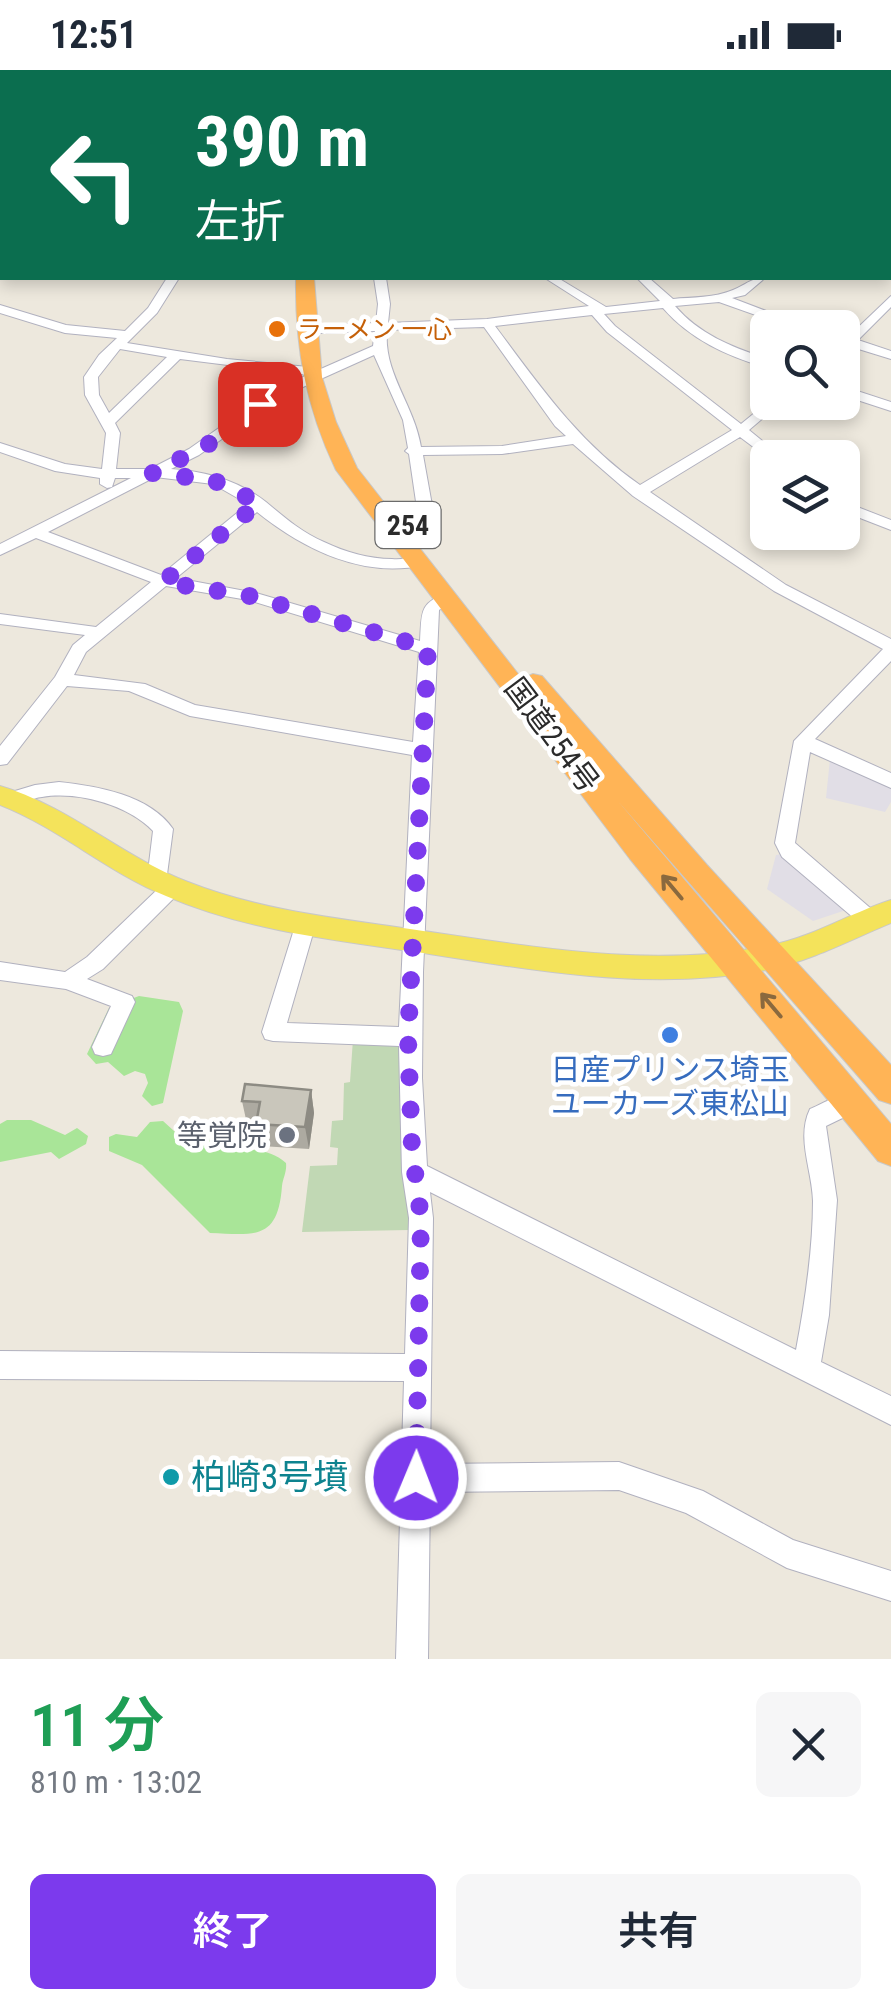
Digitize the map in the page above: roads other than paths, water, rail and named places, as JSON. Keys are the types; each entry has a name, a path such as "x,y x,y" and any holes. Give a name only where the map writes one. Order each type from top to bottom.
{"highway":[{"name":"国道254号","path":"305,280 304,336 314,373 357,457 447,599 630,837 891,1150"},
{"name":"国道254号","path":"314,373 318,280"},
{"name":"国道254号","path":"419,552 891,1090"}],"main road":[{"path":"6,797 165,884 240,910 571,966 655,967 771,957 880,915"}],"street":[{"path":"106,496 113,433 89,385 96,368 153,310 172,280"},
{"path":"0,447 62,468 213,480 259,503 284,526 317,544 400,565 419,552 426,522 408,411 378,348 383,328 380,280"},
{"path":"554,280 597,309 611,329 750,440"},
{"path":"646,280 698,337 750,357"},
{"path":"318,329 487,323 720,298 742,292 757,280"},
{"path":"720,298 754,310"},
{"path":"860,330 891,300"},
{"path":"0,308 65,329 177,355 314,373"},
{"path":"487,323 538,396 575,439 638,493 780,588 891,649 803,741 785,843 789,852 880,915"},
{"path":"860,347 891,355"},
{"path":"0,550 206,446 260,404 314,373 378,348"},
{"path":"108,422 177,355"},
{"path":"860,396 891,406"},
{"path":"638,493 754,420"},
{"path":"412,452 502,450 575,439"},
{"path":"0,759 62,680 79,648 259,503"},
{"path":"860,512 891,524"},
{"path":"34,532 163,582 250,596 428,648"},
{"path":"412,1659 421,1218 414,1172 408,1037 420,750 431,610 447,599"},
{"path":"0,619 98,632"},
{"path":"62,680 103,680 168,696 190,710 420,750"},
{"path":"803,741 891,781"},
{"path":"6,797 60,789 143,814 163,829 165,884 95,963 68,982"},
{"path":"306,923 273,1032 408,1037"},
{"path":"0,971 68,982 124,1002 103,1047"},
{"path":"807,1366 816,1315 824,1218 814,1126 818,1116 852,1103"},
{"path":"414,1172 891,1411"},
{"path":"0,1365 418,1368"},
{"path":"416,1478 620,1476 692,1500 787,1553 891,1586"}],"place":[{"name":"ラーメン 一心","path":"277,329"},
{"name":"日産プリンス埼玉 ユーカーズ東松山","path":"670,1035"},
{"name":"等覚院","path":"287,1135"},
{"name":"柏崎3号墳","path":"171,1477"}]}
